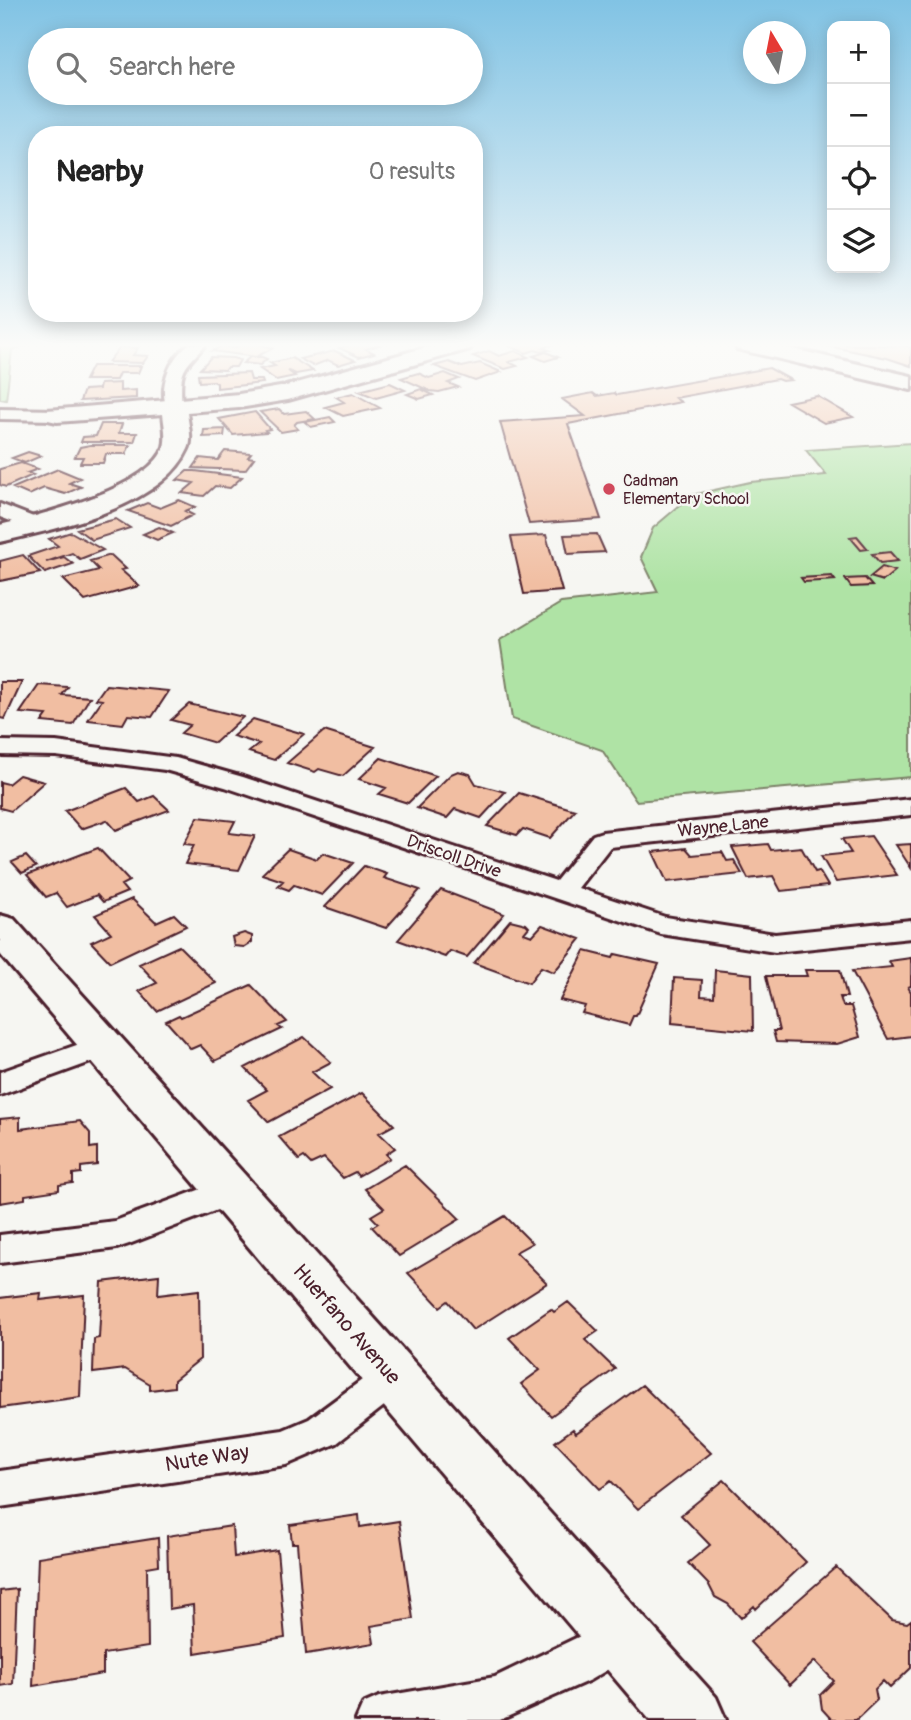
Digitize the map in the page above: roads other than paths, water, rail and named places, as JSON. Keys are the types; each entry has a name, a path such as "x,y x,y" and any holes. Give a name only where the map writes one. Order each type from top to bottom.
{"street":[{"path":"0,534 114,499 161,470 176,448 175,424"},
{"path":"0,510 34,524"},
{"name":"Driscoll Drive","path":"0,748 56,749 167,763 233,782 661,925 775,943 911,929"},
{"name":"Wayne Lane","path":"561,892 602,840 911,807"},
{"name":"Huerfano Avenue","path":"0,928 693,1720"},
{"path":"0,1084 105,1046"},
{"path":"0,1249 117,1234 232,1191"},
{"name":"Nute Way","path":"0,1489 286,1447 323,1431 394,1377"},
{"path":"379,1720 496,1699 574,1664 622,1637"}],"place":[{"name":"Cadman Elementary School","path":"609,489"}]}
